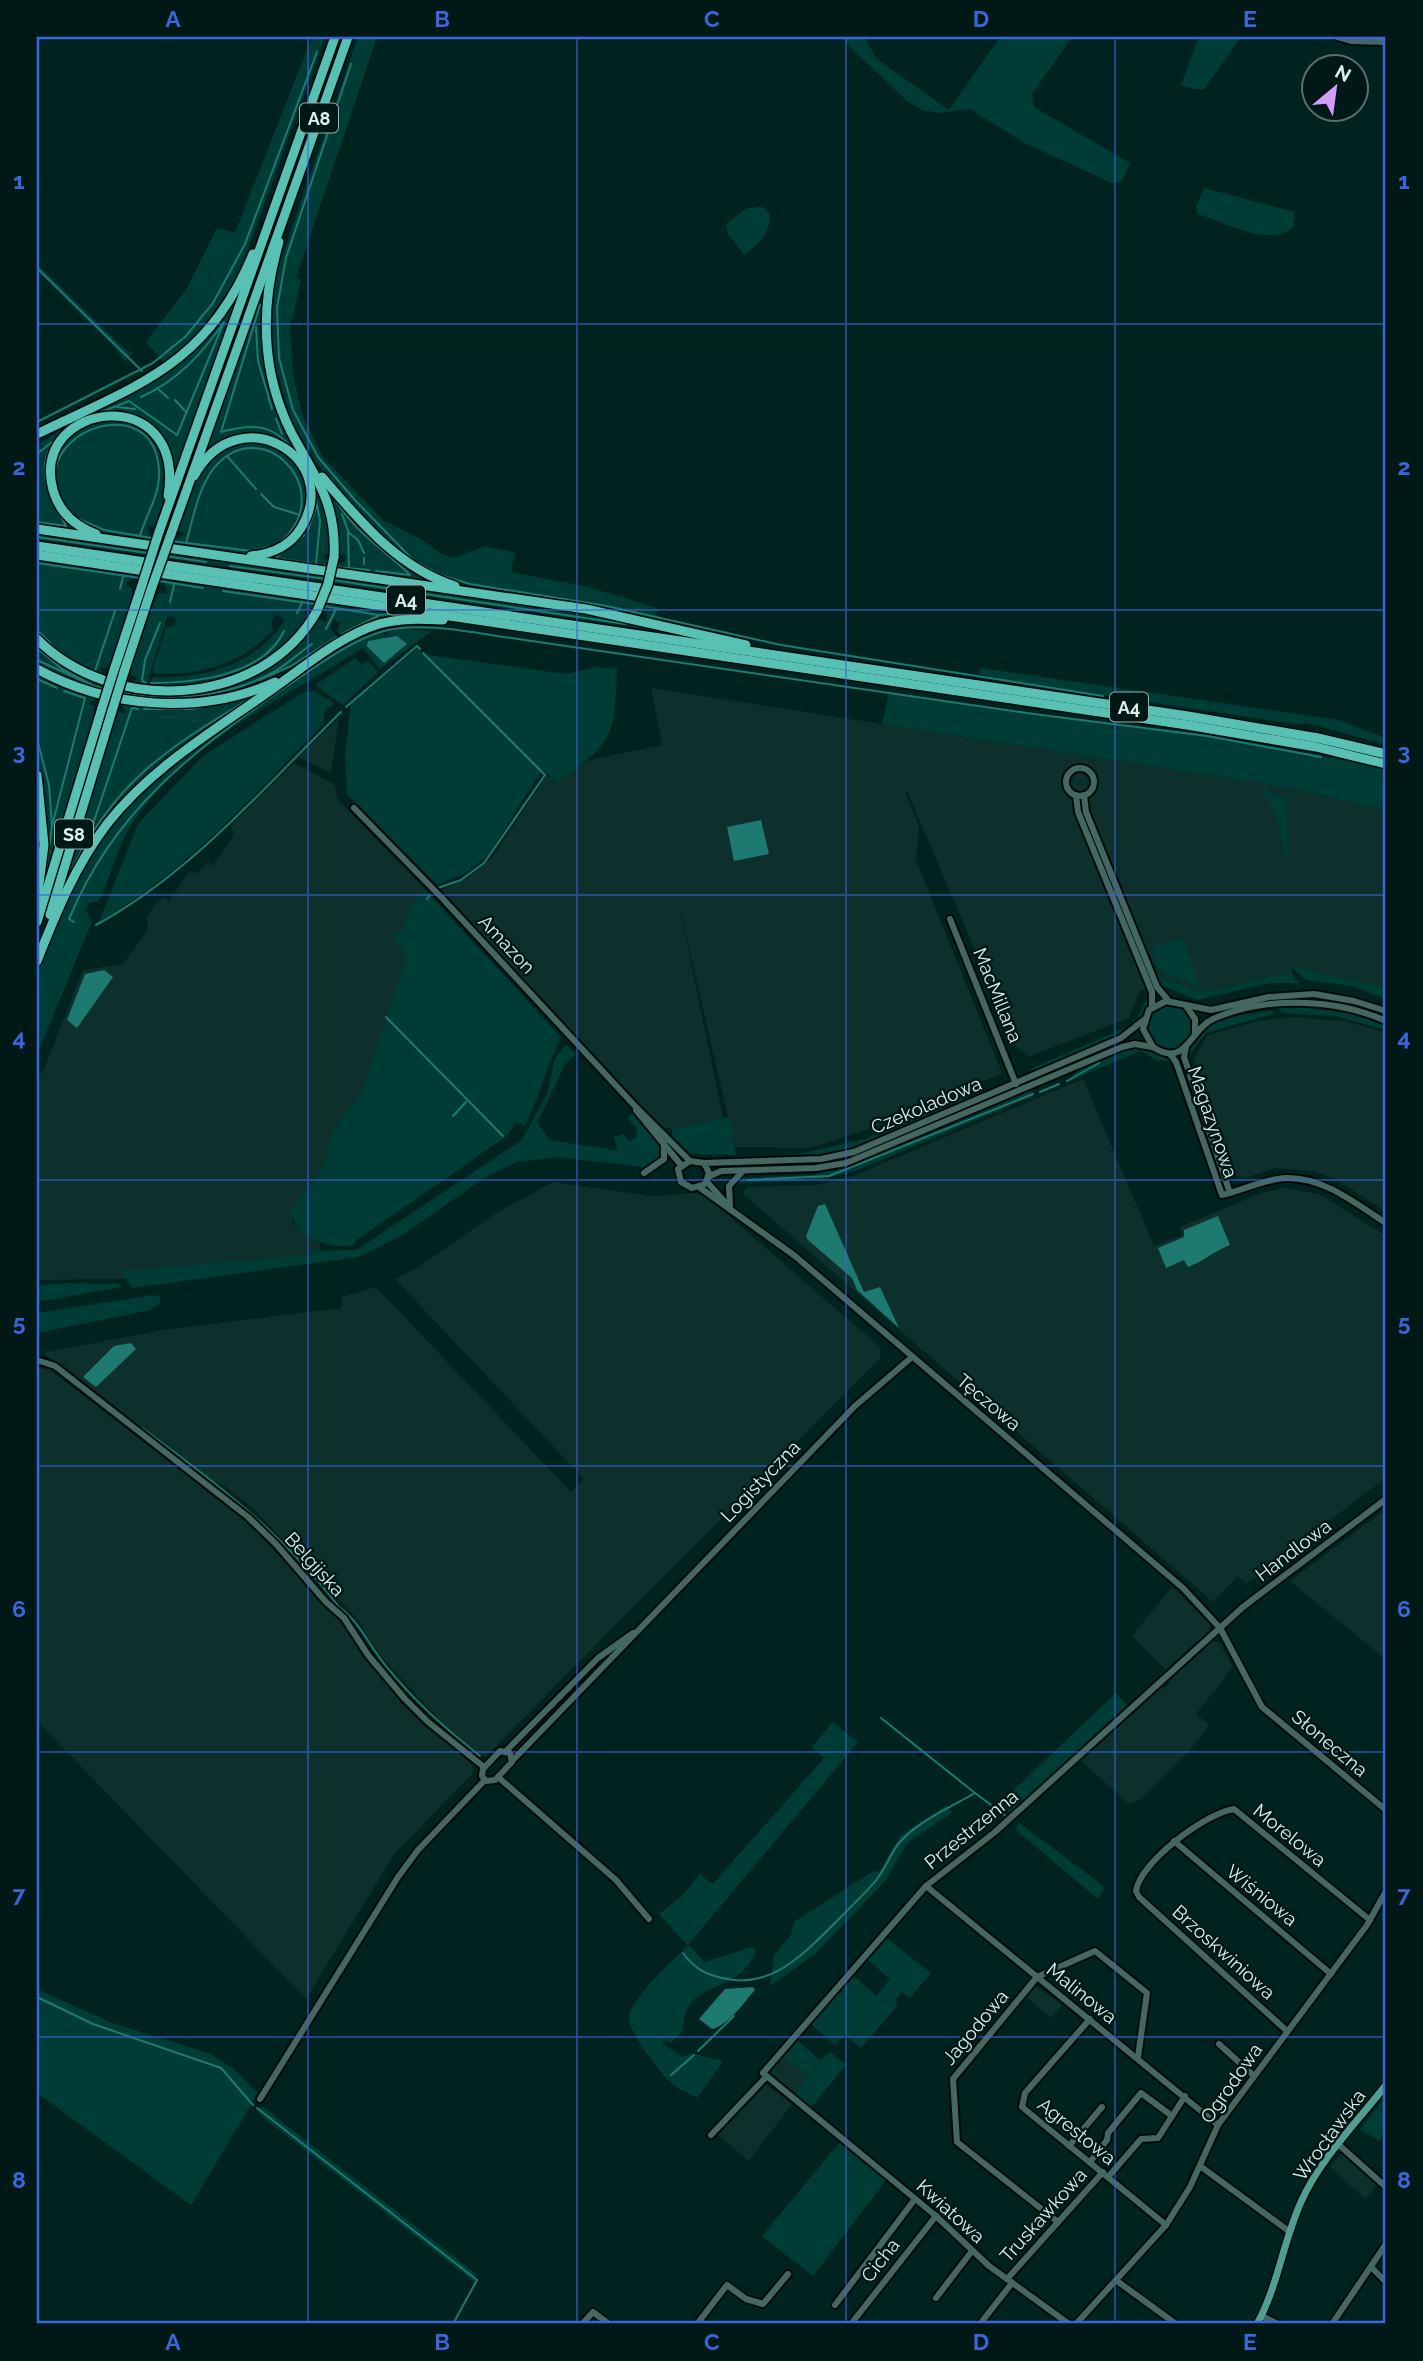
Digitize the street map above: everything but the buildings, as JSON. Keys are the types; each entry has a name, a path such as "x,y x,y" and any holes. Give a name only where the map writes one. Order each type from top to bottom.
{"highway":[{"name":"A8","path":"240,322 285,174 335,37"},
{"name":"A8","path":"240,322 289,200 348,37"},
{"path":"37,441 166,369 194,345 218,319 246,271 285,174"},
{"path":"37,639 65,663 95,679 134,688 187,689 226,682 264,666 295,642 317,611 328,584 334,557 329,501 282,411 274,386 265,326 271,271 289,200"},
{"name":"S8","path":"37,959 107,710 114,670 171,534 240,322"},
{"name":"S8","path":"37,922 107,710 124,672 159,532 240,322"},
{"path":"37,434 93,408"},
{"path":"121,540 79,527 64,513 54,495 51,468 57,448 69,432 86,420 120,415 142,423 160,439 169,459 171,474 165,517"},
{"path":"180,505 203,461 232,439 264,439 283,447 296,458 305,472 310,495 306,519 296,535 267,554 222,555"},
{"path":"301,449 335,492 402,560 438,580 494,595"},
{"path":"37,529 611,614 775,654"},
{"name":"A4","path":"37,546 1267,728 1386,754"},
{"name":"A4","path":"37,555 1187,725 1316,747 1386,764"},
{"path":"37,959 72,879 118,811 146,781 183,750 346,639 379,624 412,619 480,621"},
{"path":"37,669 99,694 140,702 178,703 244,694 296,672"},
{"path":"37,775 44,845 37,900"}],"main road":[{"name":"Wrocławska","path":"1257,2324 1310,2185 1386,2085"}],"street":[{"path":"1338,37 1352,41 1386,42"},
{"path":"1080,768 1090,772 1094,779 1091,790 1084,795 1076,795 1068,788 1066,779 1070,772 1080,768"},
{"path":"1076,795 1078,812 1101,857"},
{"path":"1084,795 1086,812 1101,857 1152,992 1152,1007"},
{"name":"Amazon","path":"354,808 690,1161"},
{"name":"MacMillana","path":"950,919 1016,1084"},
{"path":"1128,926 1158,990 1170,1001 1211,1010 1269,997 1314,994 1354,1000 1386,1011"},
{"path":"1170,1001 1152,1007 1144,1018 1144,1034 1153,1047 1168,1053 1186,1047 1212,1020 1272,1005 1340,1006 1386,1021"},
{"path":"1182,1004 1195,1019 1193,1039"},
{"name":"Czekoladowa","path":"704,1163 821,1159 854,1152 1129,1034 1144,1018"},
{"name":"Czekoladowa","path":"707,1180 718,1172 816,1168 856,1160 1122,1047 1135,1044 1153,1047"},
{"name":"Magazynowa","path":"1186,1047 1184,1057 1230,1193"},
{"name":"Magazynowa","path":"1168,1053 1177,1063 1222,1195 1278,1179 1306,1180 1339,1193 1386,1223"},
{"name":"Amazon","path":"634,1105 681,1165"},
{"path":"644,1173 664,1159 664,1142"},
{"path":"707,1180 699,1187 689,1187 681,1182 678,1169 690,1161 704,1163 707,1180 729,1206"},
{"path":"729,1206 729,1186 744,1170"},
{"name":"Tęczowa","path":"699,1187 795,1256 1183,1588 1220,1628 1255,1698"},
{"name":"Logistyczna","path":"498,1777 868,1393 912,1357"},
{"name":"Belgijska","path":"40,1361 55,1366 263,1531 326,1602 344,1618 368,1655 405,1699 428,1722 484,1767"},
{"name":"Handlowa","path":"1220,1628 1243,1607 1386,1499"},
{"name":"Przestrzenna","path":"711,2134 926,1886 995,1832 1220,1628"},
{"name":"Logistyczna","path":"484,1767 500,1751 506,1751 598,1658 635,1632"},
{"name":"Słoneczna","path":"1255,1698 1386,1810"},
{"path":"506,1751 513,1760"},
{"path":"484,1767 482,1774 485,1780 492,1782 498,1777 615,1880 649,1919"},
{"path":"260,2099 398,1877 418,1850 485,1780"},
{"name":"Morelowa","path":"1139,1898 1136,1891 1137,1882 1174,1841 1234,1809 1370,1920"},
{"name":"Wiśniowa","path":"1174,1841 1331,1974"},
{"name":"Malinowa","path":"926,1886 1218,2125"},
{"name":"Ogrodowa","path":"1076,2324 1166,2225 1200,2166 1218,2125 1370,1920 1386,1891"},
{"name":"Brzoskwiniowa","path":"1139,1898 1287,2031"},
{"path":"1037,1977 1095,1951 1147,1993 1138,2057"},
{"name":"Jagodowa","path":"1037,1977 953,2079 957,2142 1058,2222"},
{"name":"Agrestowa","path":"1090,2019 1025,2093 1022,2107 1166,2225"},
{"path":"1219,2044 1253,2075"},
{"name":"Kwiatowa","path":"764,2075 936,2216 972,2250 1069,2324"},
{"path":"1090,2162 1107,2140 1108,2133 1141,2093 1172,2116 1185,2096"},
{"path":"1069,2146 1102,2107"},
{"name":"Truskawkowa","path":"980,2324 1010,2281 1058,2222 1141,2139 1158,2138 1172,2116"},
{"path":"1339,2145 1386,2187"},
{"path":"1200,2166 1290,2232"},
{"path":"835,2305 915,2199"},
{"name":"Cicha","path":"850,2324 936,2216"},
{"path":"1332,2324 1386,2244"},
{"path":"936,2298 972,2250"},
{"path":"1372,2268 1386,2282"},
{"path":"697,2324 727,2285 746,2299 763,2304 788,2274"},
{"path":"1117,2281 1175,2324"},
{"path":"582,2324 593,2312 609,2324"},
{"path":"1262,2316 1278,2324"}],"shaded area":[{"path":"312,37 325,37 238,276 199,333 165,363 146,342 187,288 217,228 235,233"},
{"path":"358,37 377,37 296,278 301,280 290,328 293,374 302,414 322,456 384,521 419,538 443,555 454,558 485,546 515,553 511,572 588,587 657,608 656,618 578,602 474,586 431,573 398,551 334,485 316,462 292,422 274,361 270,320 275,277"},
{"path":"846,37 864,37 877,59 949,110 1000,37 1072,37 1032,94 1034,107 1130,163 1122,181 1114,184 1025,143 970,109 938,113 922,110 907,101 846,43"},
{"path":"1199,37 1241,37 1204,89 1193,89 1181,85"},
{"path":"1204,188 1295,212 1293,227 1283,233 1259,234 1198,214 1196,208"},
{"path":"763,207 770,214 769,226 758,243 744,255 728,234 726,224 747,208"},
{"path":"37,264 127,351 133,352 125,362 118,351 37,270"},
{"path":"264,284 262,338 268,379 271,392 312,470 327,512 329,554 322,555 329,562 328,568 265,559 289,546 312,487 288,453 268,437 256,434 223,441 203,454"},
{"path":"237,297 175,475 168,448 151,427 130,415 118,412 94,414 74,427 54,453 47,475 51,493 77,531 37,525 37,446 66,427 169,370 215,327"},
{"path":"104,419 133,423 148,434 163,458 166,486 153,527 147,525 150,539 93,529 74,517 59,495 56,469 58,456 65,443 81,428"},
{"path":"254,441 283,452 300,470 305,483 305,509 293,533 271,548 248,553 223,552 175,543 176,539 186,534 179,531 201,472 221,452 235,445"},
{"path":"328,489 395,559 432,583 337,569 337,564 344,562 346,555 338,555 337,521"},
{"path":"37,532 573,611 674,633 37,539"},
{"path":"37,561 137,575 125,583 132,589 132,598 111,661 106,668 100,668 102,675 70,661 37,633"},
{"path":"163,580 317,602 314,608 303,611 309,617 294,635 260,662 219,679 151,686 150,680 154,677 192,675 228,666 259,648 285,620 277,614 271,622 273,630 261,642 219,666 172,674 155,674 153,669 166,628 174,626 177,618 168,615 147,684 132,682 138,678 131,675 132,666 155,600 159,593 168,594"},
{"path":"326,604 402,615 385,618 341,637 337,630 340,623 334,619 330,628 338,639 287,669 237,689 183,698 124,695 125,691 182,694 233,684 278,659 319,619 327,622 327,614 323,610"},
{"path":"403,629 432,631 380,669 363,648 239,724 181,768 155,793 128,831 102,896 97,902 90,902 85,910 92,921 37,1055 37,978 41,963 81,875 97,848 136,798 193,747 324,659 364,636 365,639 383,633 387,637 387,632"},
{"path":"397,636 407,644 384,663 367,646 368,641"},
{"path":"37,645 69,670 102,685 100,690 37,665"},
{"path":"418,648 423,654 566,674 597,667 617,669 615,710 608,736 601,746 558,782 542,770 488,855 467,872 437,885 347,794 345,755 351,704"},
{"path":"356,658 361,665 368,661 378,672 343,705 315,685"},
{"path":"980,668 1339,720 1386,738 1386,745 1308,723 1294,724 992,678 979,674"},
{"path":"37,674 73,691 98,698 88,704 94,706 91,730 44,883 46,834 37,761"},
{"path":"651,688 1286,787 1386,810 1386,989 1291,966 1294,980 1269,981 1198,999 1191,992 1162,984 1140,991 1129,1018 1028,1057 1016,1046 907,791 905,792 919,826 916,860 1002,1073 882,1125 809,1148 735,1147 679,905 723,1118 672,1129 660,1126 441,890 469,877 492,858 547,775 558,781 589,760 662,745"},
{"path":"261,691 181,748 134,789 61,893 115,721 119,712 126,714 121,703 189,707"},
{"path":"313,691 334,703 325,711 323,724 190,856 131,902 99,922 138,824 203,756 304,692"},
{"path":"889,692 1034,715 1198,733 1365,764 1386,770 1386,810 1286,787 882,724"},
{"path":"339,718 331,773 299,757 313,743"},
{"path":"294,763 334,784 338,799 433,898 407,959 363,1089 331,1135 326,1162 291,1212 293,1224 320,1244 319,1262 179,1278 37,1280 37,1079 44,1069 83,970 123,964 148,930 147,916 156,903 163,898 169,901 189,872 198,873 207,862 212,866 234,835 231,825"},
{"path":"1261,789 1286,799 1288,854 1284,853 1279,821"},
{"path":"761,820 769,854 734,861 727,827"},
{"path":"422,891 427,892 561,1037 525,1126 516,1122 507,1136 354,1242 355,1245 325,1244 300,1230 291,1212 326,1162 331,1135 363,1089 406,959 403,958 404,950 395,942 394,936 406,928 404,925 412,903"},
{"path":"1184,938 1200,987 1168,975 1156,966 1152,947"},
{"path":"1290,966 1386,988 1386,999 1352,986 1306,980"},
{"path":"104,970 113,977 77,1028 67,1020 85,974"},
{"path":"1156,971 1165,979 1197,991 1213,991 1281,974 1291,975 1300,983 1269,983 1197,1000 1159,984"},
{"path":"1149,994 1146,1009 1135,1022 1121,1034 1083,1052 1031,1071 1030,1069 1127,1027 1137,1018"},
{"path":"1170,1005 1179,1006 1186,1011 1191,1018 1191,1036 1186,1043 1179,1048 1170,1049 1161,1048 1154,1043 1149,1036 1148,1027 1149,1018 1154,1011 1161,1006"},
{"path":"1300,1007 1353,1014 1386,1026 1386,1030 1335,1016 1282,1013 1278,1008"},
{"path":"1271,1011 1276,1013 1206,1033 1188,1057 1191,1044 1198,1034 1208,1027 1233,1017"},
{"path":"1292,1017 1345,1021 1386,1033 1386,1212 1335,1179 1314,1171 1275,1168 1245,1178 1234,1175 1194,1058 1208,1035 1258,1021"},
{"path":"566,1045 576,1054 565,1064 537,1123 550,1140 618,1151 614,1137 623,1134 629,1141 636,1138 637,1128 627,1118 633,1112 662,1144 663,1156 650,1168 557,1157 517,1162 484,1178 403,1235 359,1257 132,1288 121,1271 314,1255 314,1251 356,1250 522,1140 547,1094 555,1058"},
{"path":"1127,1048 1152,1051 1173,1062 1157,1060 1140,1051 1067,1082 1080,1068"},
{"path":"1083,1079 1154,1246 1182,1235 1180,1227 1261,1193 1283,1188 1319,1194 1386,1236 1386,1478 1246,1584 1238,1576 1213,1602 743,1194 746,1187 817,1185 855,1175"},
{"path":"1032,1089 1033,1096 855,1171 815,1180 742,1183 731,1186 740,1178 812,1175 839,1169"},
{"path":"971,1090 973,1093 951,1108 855,1149 817,1156 743,1158 799,1154 865,1139"},
{"path":"729,1117 736,1155 690,1154 672,1136 672,1129"},
{"path":"553,1182 652,1196 696,1193 707,1197 880,1347 880,1358 486,1756 475,1754 451,1736 443,1723 385,1661 366,1635 362,1624 256,1511 222,1484 203,1478 43,1353 162,1330 341,1308 342,1297 376,1287 571,1492 584,1479 395,1279 417,1268 496,1213"},
{"path":"825,1204 864,1292 880,1287 899,1328 857,1290 852,1278 808,1240 806,1236 818,1206"},
{"path":"1218,1216 1230,1245 1188,1267 1184,1260 1166,1268 1158,1248 1184,1237 1184,1230"},
{"path":"65,1283 117,1284 122,1287 37,1302 37,1286"},
{"path":"154,1295 160,1297 160,1303 150,1310 37,1333 37,1313"},
{"path":"131,1343 136,1349 96,1387 83,1377 114,1346"},
{"path":"37,1368 49,1369 244,1519 343,1623 362,1654 399,1700 422,1723 472,1763 473,1773 395,1853 306,1999 37,1721"},
{"path":"1386,1509 1386,1658 1385,1659 1290,1581"},
{"path":"1172,1587 1210,1624 1209,1631 1166,1670 1132,1636"},
{"path":"1212,1641 1219,1643 1233,1667 1196,1714 1209,1725 1188,1752 1141,1799 1129,1804 1080,1760 1160,1687 1164,1689 1169,1683 1168,1678"},
{"path":"1116,1693 1128,1706 1012,1814 999,1804"},
{"path":"833,1722 858,1742 688,1945 705,1962 751,1947 756,1951 737,1976 692,2002 686,2013 683,2030 671,2043 666,2040 662,2044 683,2057 690,2053 723,2061 697,2098 675,2086 664,2076 630,2023 629,2017 637,2000 688,1946 659,1914 682,1896 700,1874 713,1884 824,1758 812,1747"},
{"path":"947,1805 952,1813 906,1844 886,1880 815,1954 770,1986 774,1955 791,1935 794,1922 875,1870 879,1873 901,1835"},
{"path":"1018,1822 1101,1884 1104,1888 1098,1899 1016,1830"},
{"path":"885,1937 931,1973 910,1998 902,1992 896,1999 897,2006 861,2048 845,2035 835,2045 810,2023 852,1975 877,1996 890,1979 866,1958"},
{"path":"1034,1985 1062,2005 1051,2018 1025,1996"},
{"path":"753,1987 755,1990 741,2007 719,2026 712,2029 699,2019 725,1989"},
{"path":"37,1989 112,2023 209,2053 233,2068 258,2093 191,2205 37,2093"},
{"path":"796,2039 821,2061 830,2052 846,2065 812,2106 808,2107 793,2095 808,2077 782,2055"},
{"path":"782,2055 808,2077 793,2095 769,2075 768,2071"},
{"path":"764,2083 792,2104 749,2161 716,2133"},
{"path":"1382,2101 1386,2104 1386,2131 1379,2141 1360,2129"},
{"path":"262,2106 476,2274 473,2281 264,2118 258,2112"},
{"path":"841,2141 886,2180 813,2276 762,2236"},
{"path":"1343,2152 1378,2184 1365,2199 1330,2167"}],"waterway":[{"path":"37,422 153,363 186,336 213,303 245,244 317,52"},
{"path":"351,64 286,258 277,308 279,358 293,410 318,457 413,560 440,575 470,584 607,606 781,645 1103,696"},
{"path":"37,268 142,371"},
{"path":"260,305 221,432 245,427 265,429 282,438 299,456"},
{"path":"104,411 129,401 177,435 224,322 188,366 141,397"},
{"path":"256,327 258,361 272,409"},
{"path":"157,388 168,398"},
{"path":"175,400 187,413"},
{"path":"117,407 135,409"},
{"path":"276,419 282,434"},
{"path":"63,432 73,424"},
{"path":"74,516 57,490 56,465 68,445 87,431 110,425 133,428 150,442 159,469 155,495 140,536 152,538"},
{"path":"37,522 66,526 49,493 45,470 46,459 59,436"},
{"path":"37,454 52,442"},
{"path":"186,543 208,476 233,452 253,448 272,453 288,464 298,481 302,501 296,522 280,542"},
{"path":"227,456 256,489"},
{"path":"313,483 320,521 316,564"},
{"path":"261,494 274,507 300,515"},
{"path":"334,497 359,530 410,575 376,571"},
{"path":"308,530 317,505"},
{"path":"342,514 348,531 349,567"},
{"path":"79,519 104,530 140,536"},
{"path":"348,532 358,540 364,553"},
{"path":"304,535 275,558 327,566"},
{"path":"37,537 147,553"},
{"path":"171,541 251,551 273,546"},
{"path":"166,556 206,562"},
{"path":"364,558 364,564"},
{"path":"37,563 140,578"},
{"path":"230,566 326,579"},
{"path":"336,567 369,570"},
{"path":"120,589 123,577"},
{"path":"332,580 625,624"},
{"path":"159,581 203,588"},
{"path":"170,602 174,585"},
{"path":"223,591 314,604"},
{"path":"297,613 302,603"},
{"path":"323,606 379,615 391,614"},
{"path":"326,629 336,609"},
{"path":"95,671 115,611"},
{"path":"342,634 378,616"},
{"path":"146,683 142,681 145,660 160,623"},
{"path":"74,922 69,919 87,880 133,815 160,786 220,734 334,655 371,635 398,628 464,631 1034,714 1207,736 1321,757"},
{"path":"37,630 51,644"},
{"path":"151,683 206,678 244,667 274,646 284,631"},
{"path":"259,680 291,666 337,637"},
{"path":"120,692 159,697 221,692 260,679 312,644"},
{"path":"346,707 417,646 420,649"},
{"path":"37,648 62,669 94,686 37,660"},
{"path":"423,653 545,775 484,863 461,880 438,888"},
{"path":"37,679 57,688"},
{"path":"94,686 104,689"},
{"path":"37,739 49,785 52,826 85,698 64,691"},
{"path":"67,879 84,845 103,817 145,770 195,732 256,695"},
{"path":"144,709 191,709 250,697"},
{"path":"92,827 132,708 138,709"},
{"path":"96,925 131,904 195,855 341,712"},
{"path":"46,870 52,826"},
{"path":"427,899 430,895"},
{"path":"386,1017 503,1136"},
{"path":"1067,1081 1099,1063"},
{"path":"1040,1092 1059,1084"},
{"path":"748,1180 829,1176 1033,1094"},
{"path":"453,1116 466,1102"},
{"path":"142,1428 196,1468 272,1533 353,1619 380,1659 408,1691 480,1756"},
{"path":"881,1718 975,1793"},
{"path":"683,1953 700,1970 722,1978 757,1979 773,1973 788,1965 815,1943 877,1879 899,1843 925,1821 975,1793 1007,1817"},
{"path":"37,1997 93,2024 221,2068 253,2105"},
{"path":"698,2051 734,2016"},
{"path":"671,2075 694,2055"},
{"path":"257,2108 477,2280 453,2324"}]}
